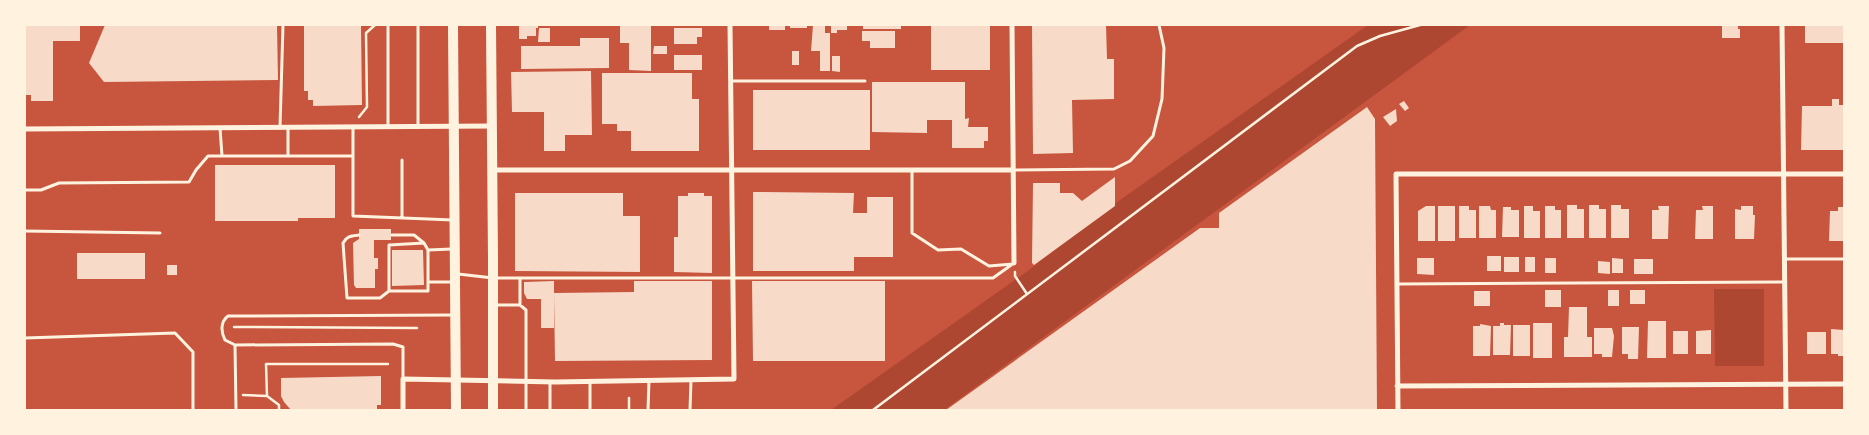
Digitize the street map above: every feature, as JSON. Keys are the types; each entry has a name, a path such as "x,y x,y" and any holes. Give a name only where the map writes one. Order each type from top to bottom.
{"main road":[{"path":"453,25 456,410"},
{"path":"491,25 493,410"}],"street":[{"path":"403,410 403,379 550,382 734,379 730,25"},
{"path":"1012,25 1014,264"},
{"path":"1782,25 1786,410"},
{"path":"25,129 492,126"},
{"path":"493,170 1013,170"},
{"path":"1398,410 1396,174 1844,174"},
{"path":"1397,386 1844,384"}],"lane":[{"path":"280,127 283,25"},
{"path":"388,25 388,126"},
{"path":"418,25 418,126"},
{"path":"1013,170 1114,169 1130,161 1153,136 1162,99 1164,48 1159,25"},
{"path":"730,81 866,81"},
{"path":"288,127 288,156"},
{"path":"353,127 352,216 454,220"},
{"path":"220,128 222,156"},
{"path":"25,190 41,190 59,183 189,182 208,156 353,156"},
{"path":"402,160 402,218"},
{"path":"912,169 912,233 938,250 961,249 989,266 1014,264"},
{"path":"25,231 160,232"},
{"path":"359,235 345,238 343,243 347,298 380,298 389,292 428,291 426,270 428,250 424,243 414,235 392,234"},
{"path":"389,292 389,245 424,243"},
{"path":"428,250 454,249"},
{"path":"1784,259 1844,259"},
{"path":"428,282 455,278 993,278 1014,264"},
{"path":"520,278 520,305"},
{"path":"1397,284 1785,282"},
{"path":"493,305 520,305 526,310 526,410"},
{"path":"403,379 403,346 393,344 235,345 225,340 222,334 222,325 228,316 455,316"},
{"path":"25,338 175,333 193,352 193,410"},
{"path":"235,345 236,410"},
{"path":"648,410 649,380"},
{"path":"690,410 691,380"},
{"path":"590,381 590,410"},
{"path":"550,382 550,410"}],"path":[{"path":"353,127 367,107 366,33 375,25"},
{"path":"873,410 1358,46 1380,36 1420,25"},
{"path":"1014,264 1015,276 1027,294"},
{"path":"234,327 417,328"},
{"path":"267,396 266,364 388,364"},
{"path":"236,395 267,396 279,405 279,410"},
{"path":"629,398 629,410"}],"shaded area":[{"path":"1368,25 1470,25 944,410 831,410 1029,270 1113,205"},
{"path":"1714,289 1764,289 1764,366 1715,366"}],"building":[{"path":"25,25 80,25 80,41 53,41 53,101 31,101 31,95 25,95"},
{"path":"105,25 277,25 278,80 104,82 89,63"},
{"path":"304,25 361,25 362,105 313,106 313,100 308,100 308,91 304,91"},
{"path":"519,25 538,25 536,36 527,36 527,39 519,39"},
{"path":"620,25 651,25 651,71 629,70 629,43 620,43"},
{"path":"769,25 785,25 785,30 769,30"},
{"path":"790,25 807,25 807,28 790,28"},
{"path":"813,25 825,25 825,33 830,33 830,71 820,71 820,51 811,51"},
{"path":"831,25 847,25 847,30 837,30 837,33 831,33"},
{"path":"863,25 901,25 901,29 863,29"},
{"path":"931,25 990,25 990,70 931,70"},
{"path":"1032,25 1106,25 1107,59 1114,59 1114,99 1072,100 1073,153 1033,154"},
{"path":"1722,25 1738,25 1740,38 1722,38"},
{"path":"1805,25 1844,25 1844,43 1805,43"},
{"path":"539,28 550,28 550,42 538,42"},
{"path":"674,28 702,28 702,37 697,37 697,44 674,44"},
{"path":"862,31 895,31 895,48 870,48 870,41 862,41"},
{"path":"580,38 609,38 609,68 521,69 521,46 580,46"},
{"path":"654,46 667,46 667,54 653,54"},
{"path":"792,51 799,51 799,65 792,65"},
{"path":"674,55 702,55 702,70 674,70"},
{"path":"832,56 840,56 840,72 832,71"},
{"path":"591,71 592,135 565,135 565,151 544,151 544,112 512,112 511,72"},
{"path":"602,73 692,73 692,99 699,99 699,151 631,151 631,131 617,131 617,124 602,124"},
{"path":"872,82 965,82 965,119 969,118 968,127 988,127 988,141 984,141 984,148 952,148 952,120 927,120 927,133 872,132"},
{"path":"753,90 870,90 870,150 753,150"},
{"path":"1832,99 1839,99 1839,105 1844,105 1844,150 1801,150 1802,106 1832,106"},
{"path":"1404,101 1409,108 1405,111 1399,104"},
{"path":"1367,107 1375,119 1377,410 946,410 1200,228 1219,228 1219,213"},
{"path":"1396,109 1397,121 1390,126 1383,117"},
{"path":"215,165 335,165 335,218 298,218 298,221 215,221"},
{"path":"1115,177 1115,206 1034,265 1032,263 1033,183 1060,183 1060,193 1073,193 1082,201"},
{"path":"753,192 854,193 853,213 867,213 867,197 893,197 893,257 854,257 854,271 753,271"},
{"path":"515,193 623,193 623,216 640,216 640,272 515,271"},
{"path":"688,193 704,193 704,196 712,196 712,273 674,272 674,237 678,237 678,196 688,196"},
{"path":"1567,205 1577,205 1577,209 1584,209 1584,238 1567,238"},
{"path":"1589,205 1599,205 1599,209 1606,209 1606,238 1589,238"},
{"path":"1611,205 1621,205 1621,209 1629,209 1629,238 1611,238"},
{"path":"1426,206 1435,206 1435,241 1418,241 1418,211"},
{"path":"1438,206 1455,206 1455,241 1438,241"},
{"path":"1459,206 1469,206 1469,210 1476,210 1476,238 1459,238"},
{"path":"1479,206 1490,206 1491,210 1496,210 1496,238 1479,238"},
{"path":"1524,206 1533,206 1533,211 1540,211 1540,238 1524,238"},
{"path":"1545,206 1555,206 1555,210 1561,210 1561,238 1545,238"},
{"path":"1658,206 1669,206 1668,239 1652,239 1652,210 1659,210"},
{"path":"1702,206 1713,206 1713,239 1695,239 1696,210 1703,210"},
{"path":"1741,206 1753,206 1753,215 1755,215 1754,239 1735,239 1735,209 1741,210"},
{"path":"1503,207 1519,210 1519,237 1502,237"},
{"path":"1838,207 1844,207 1844,241 1829,241 1830,211 1838,211"},
{"path":"359,229 391,229 391,240 374,240 374,258 378,258 378,269 375,269 375,288 356,288 354,285 353,243 359,239"},
{"path":"392,250 423,250 424,285 392,286"},
{"path":"77,253 145,253 145,279 77,279"},
{"path":"1487,256 1501,256 1501,271 1487,271"},
{"path":"1504,257 1519,257 1519,272 1504,272"},
{"path":"1525,257 1535,257 1535,272 1525,272"},
{"path":"1417,258 1434,258 1434,275 1417,274"},
{"path":"1545,258 1556,258 1556,273 1545,273"},
{"path":"1612,258 1623,259 1623,273 1612,273"},
{"path":"1634,259 1653,259 1653,274 1634,274"},
{"path":"1598,261 1610,262 1610,274 1598,273"},
{"path":"167,265 177,265 177,275 167,275"},
{"path":"554,281 554,328 541,328 541,299 527,299 524,293 524,282"},
{"path":"634,281 712,281 712,360 555,361 554,293 634,292"},
{"path":"752,281 885,281 885,361 753,361"},
{"path":"1545,290 1561,290 1561,307 1545,307"},
{"path":"1608,290 1619,290 1619,306 1608,306"},
{"path":"1630,290 1645,290 1645,304 1630,304"},
{"path":"1474,291 1490,291 1490,306 1474,306"},
{"path":"1569,307 1587,307 1587,337 1592,337 1592,357 1564,357 1564,337 1568,337"},
{"path":"1648,321 1666,321 1666,358 1647,358"},
{"path":"1500,323 1511,325 1510,355 1493,355 1493,326 1500,326"},
{"path":"1533,323 1552,323 1552,358 1533,358"},
{"path":"1480,324 1491,326 1490,356 1473,356 1473,326 1480,326"},
{"path":"1513,325 1530,325 1530,356 1513,356"},
{"path":"1622,327 1639,327 1638,359 1628,359 1628,354 1622,354"},
{"path":"1594,328 1612,328 1614,336 1612,357 1602,357 1602,354 1594,354"},
{"path":"1831,329 1844,330 1844,356 1831,354"},
{"path":"1711,330 1711,354 1696,354 1696,331"},
{"path":"1673,331 1688,331 1688,354 1673,354"},
{"path":"1807,332 1826,332 1826,354 1807,354"},
{"path":"381,376 381,405 377,405 377,410 291,410 281,396 281,378"}]}
